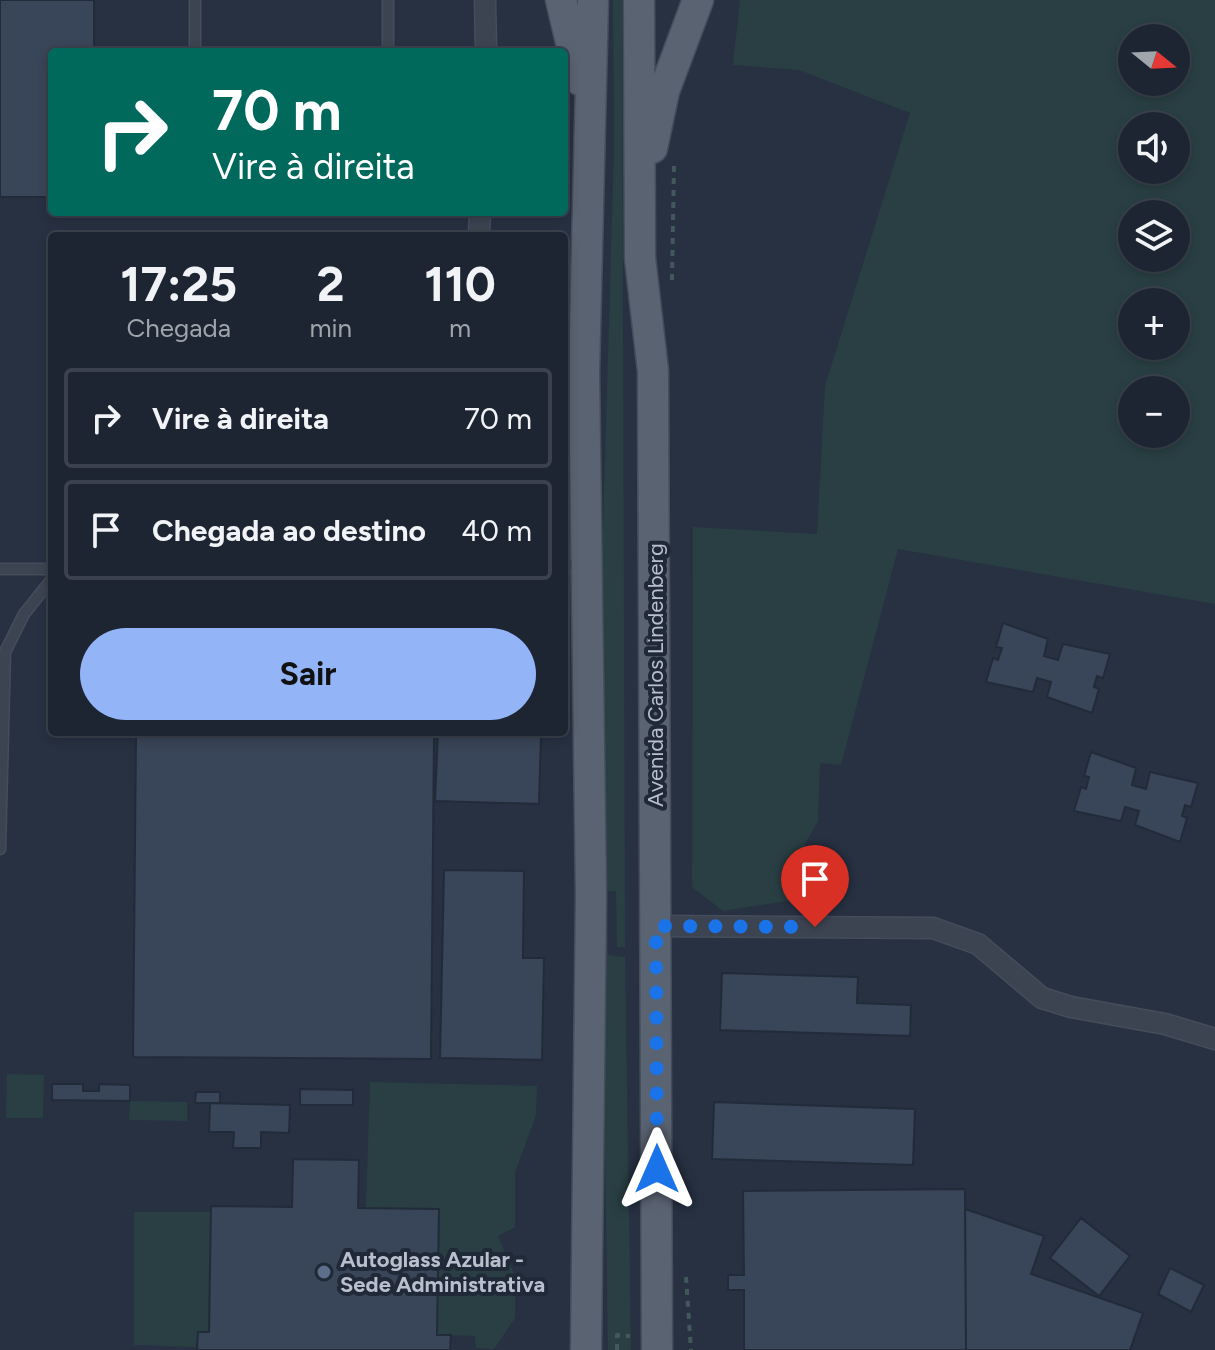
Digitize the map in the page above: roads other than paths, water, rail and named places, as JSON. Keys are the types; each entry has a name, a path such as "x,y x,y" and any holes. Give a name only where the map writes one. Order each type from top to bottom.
{"main road":[{"path":"561,0 575,55 591,156"},
{"path":"586,1350 591,895 574,524 584,372 593,0"},
{"name":"Avenida Carlos Lindenberg","path":"639,0 640,258 653,371 657,1350"},
{"path":"640,217 664,91 698,0"}],"street":[{"path":"485,0 486,48"},
{"path":"568,393 584,372"},
{"path":"656,926 933,928 978,944 1042,998 1071,1007 1165,1024 1215,1039"}],"lane":[{"path":"195,0 195,48"},
{"path":"388,0 388,48"},
{"path":"0,569 48,569"},
{"path":"0,849 5,652 24,614 48,584"}],"place":[{"name":"Autoglass Azular - Sede Administrativa","path":"324,1272"}]}
